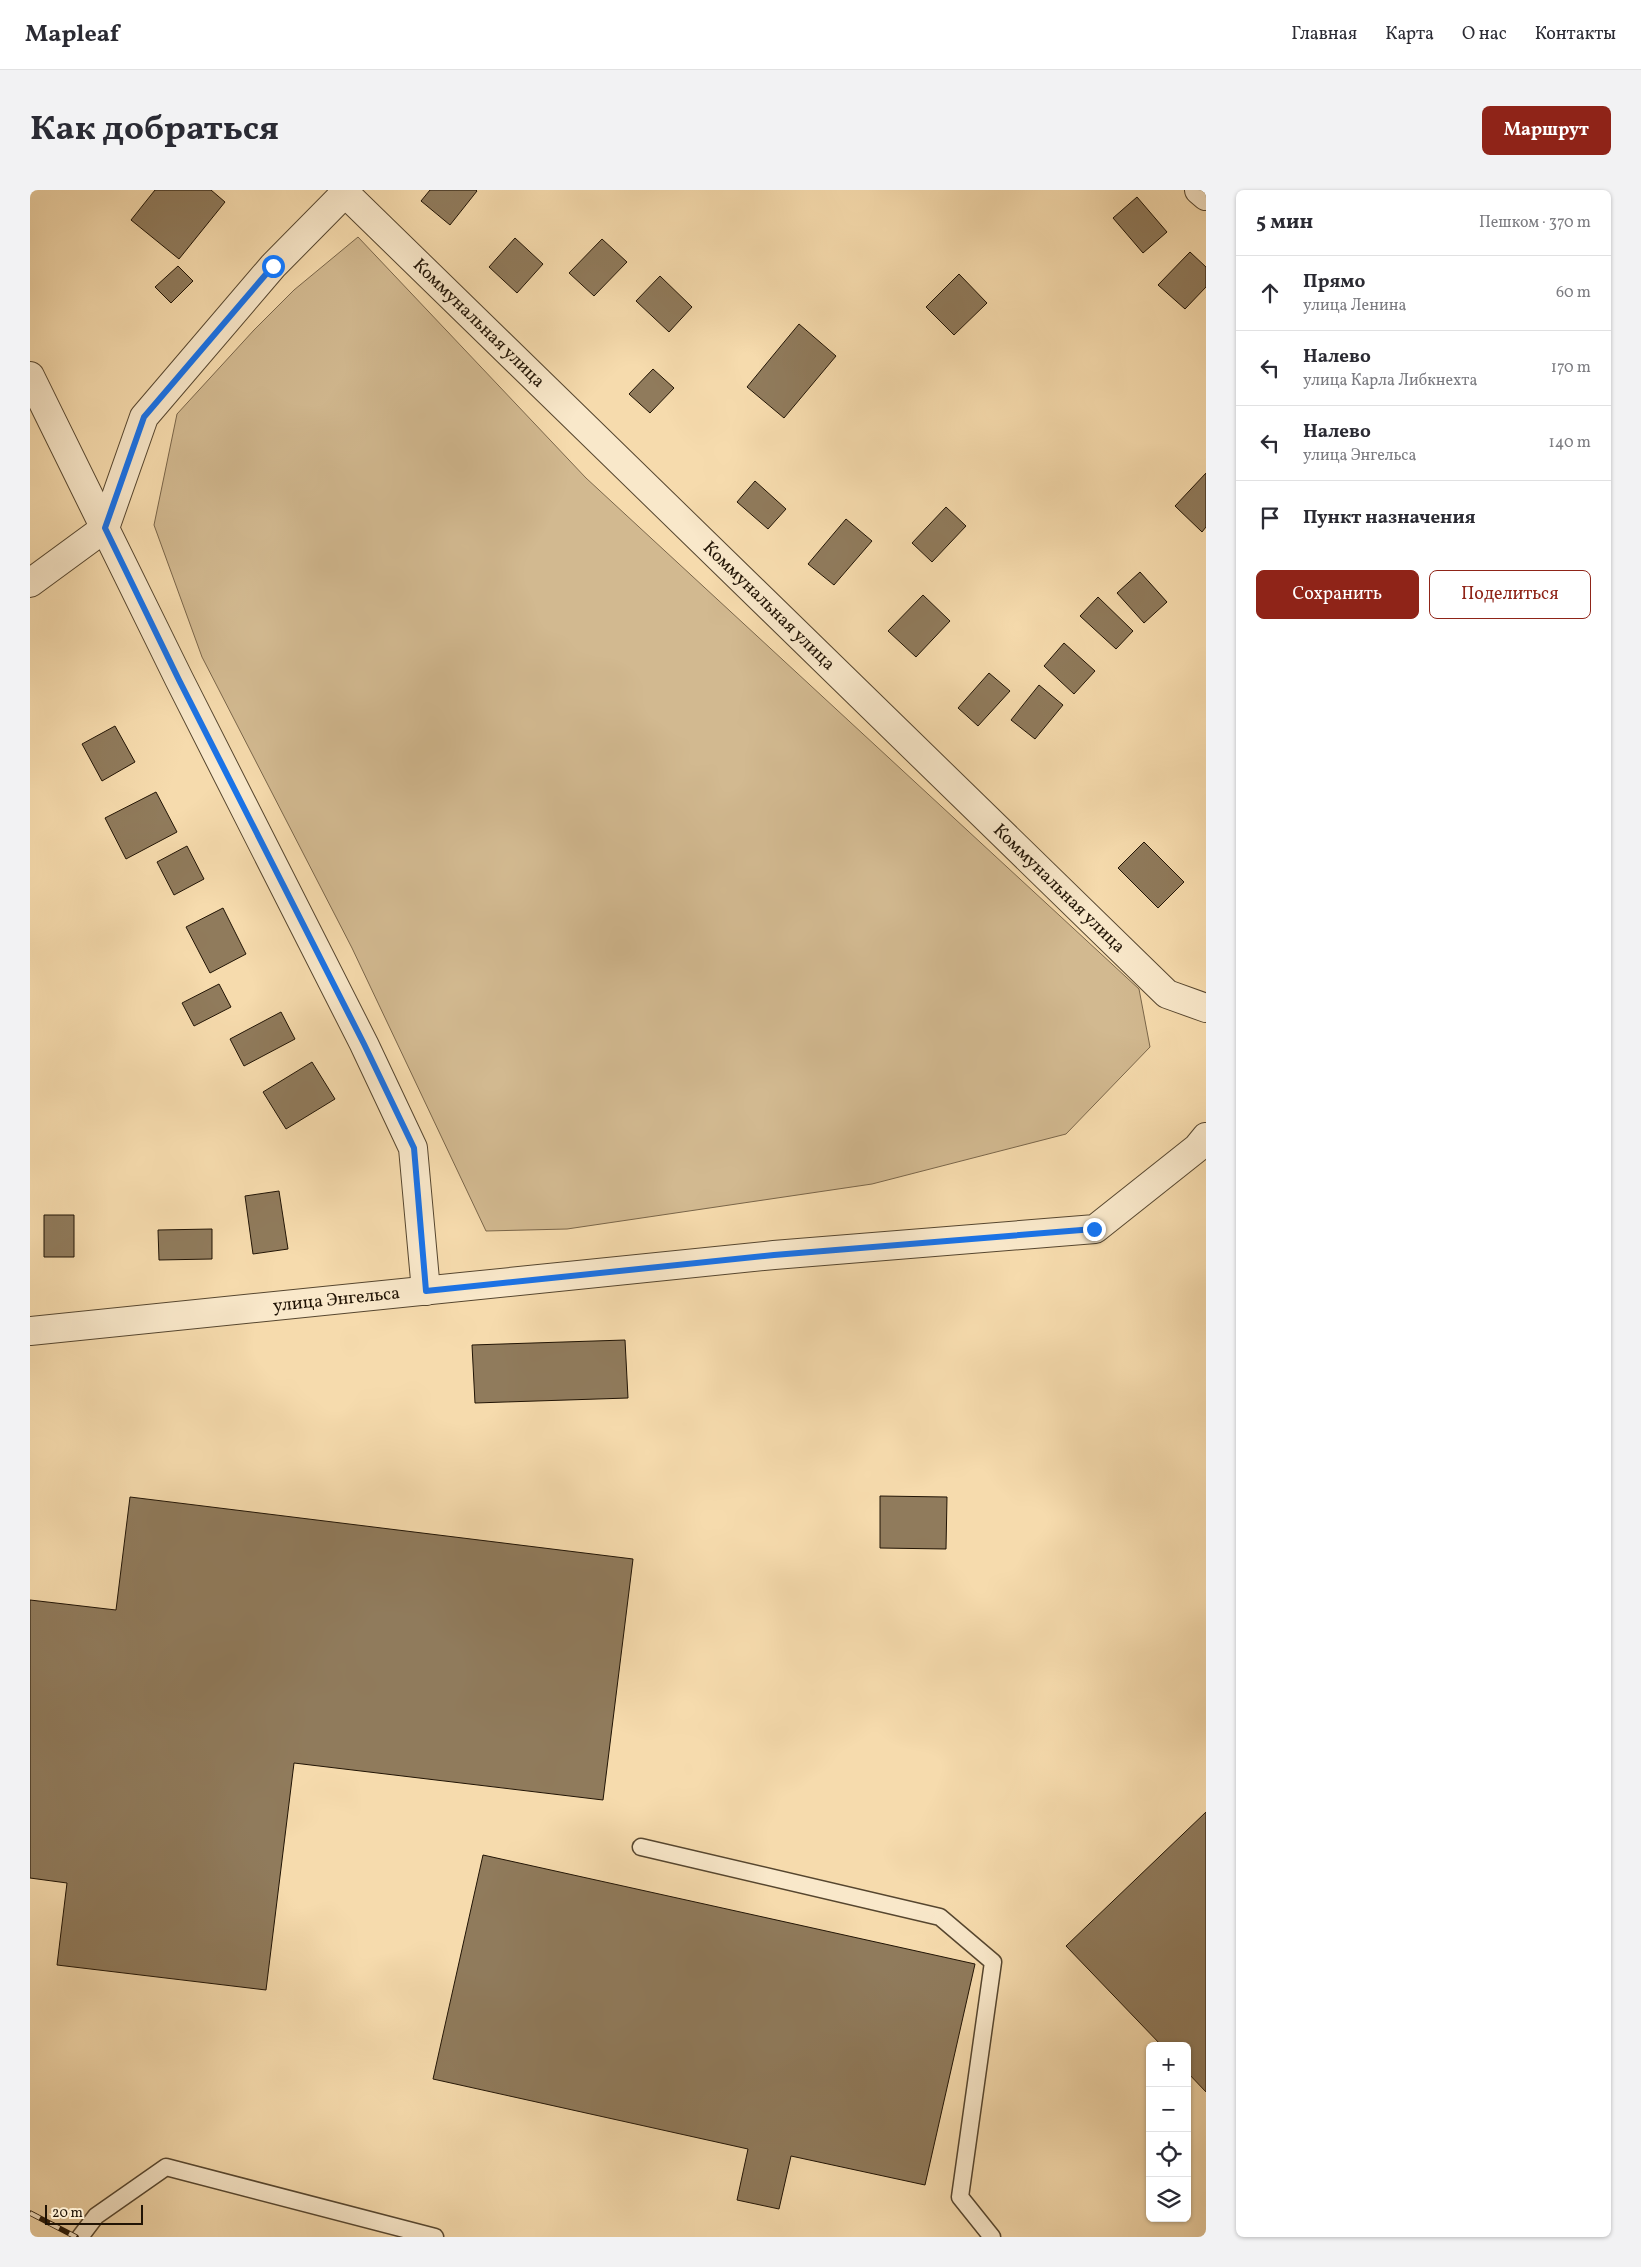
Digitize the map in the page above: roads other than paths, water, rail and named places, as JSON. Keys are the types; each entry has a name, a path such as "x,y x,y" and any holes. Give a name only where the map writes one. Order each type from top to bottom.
{"street":[{"path":"1199,190 1206,196"},
{"path":"30,583 105,528 144,417 273,266 345,191"},
{"name":"Коммунальная улица","path":"345,191 1167,994 1206,1008"},
{"path":"30,376 179,680 364,1044 414,1148 426,1291"},
{"name":"улица Энгельса","path":"30,1331 774,1255 1094,1229 1197,1148 1206,1137"}],"lane":[{"path":"641,1847 940,1917 993,1962 960,2198 992,2237"},
{"path":"80,2237 96,2216 166,2168 435,2237"}],"railway":[{"path":"30,2213 76,2237"}]}
